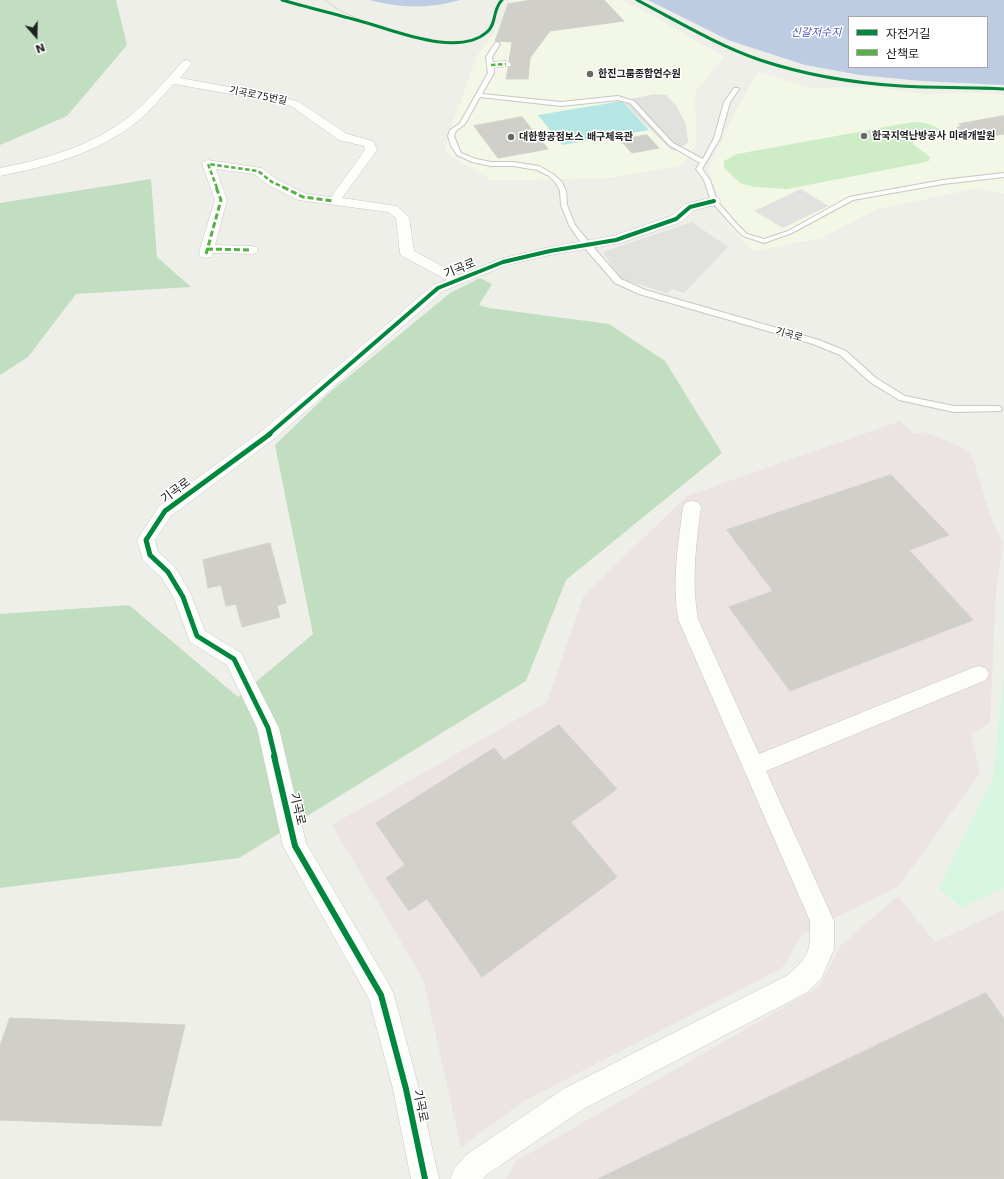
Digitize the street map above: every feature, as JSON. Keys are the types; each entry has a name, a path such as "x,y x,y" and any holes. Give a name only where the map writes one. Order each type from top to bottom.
{"street":[{"path":"0,172 33,166 70,155 102,139 134,118 187,63"},
{"path":"491,64 506,64"},
{"name":"기곡로75번길","path":"172,80 278,99 295,104 343,137 369,144 372,150 334,201"},
{"path":"251,250 207,252 221,200 208,164 258,171 272,182 303,197 392,209 402,217 407,253 458,280"},
{"name":"기곡로","path":"425,1179 406,1089 381,995 294,846 268,728 234,659 197,636 183,597 168,572 150,555 146,540 165,511 269,434 438,288 503,262 586,244 616,240 676,219 690,207 714,201"},
{"path":"464,1179 476,1165 575,1098 791,988 812,970 822,949 822,921 688,619 684,602 683,577 692,507"},
{"path":"754,766 979,674"}],"lane":[{"path":"497,44 489,57 491,72 462,124 454,130 451,136 454,146 459,154 474,161 539,168 551,175 559,182 563,192 564,205 572,226 586,244"},
{"path":"736,89 727,102 717,138 699,169 707,180 714,201 745,235 764,241 790,232 851,198 943,182 1004,175"},
{"path":"479,95 561,104 618,98 632,102 671,144 704,162"},
{"name":"기곡로","path":"586,244 618,281 642,292 816,342 843,353 872,380 902,398 954,409 1001,410"},
{"path":"1001,410 1004,401"}],"path":[{"path":"325,0 337,9 371,25"},
{"path":"334,14 378,27"}],"shaded area":[{"name":"한진그룹종합연수원","path":"510,0 620,0 653,16 724,57 695,92 696,145 683,165 602,179 491,180 445,152 450,130 477,56 498,28"},
{"name":"한국지역난방공사 미래개발원","path":"758,72 811,88 876,87 922,94 980,93 1004,95 1004,194 979,188 877,209 821,238 754,251 729,227 708,169 740,103"},
{"path":"654,94 666,95 675,104 686,124 688,142 676,151 671,150 625,104 626,100"},
{"path":"622,101 649,130 562,145 538,115"},
{"path":"801,189 828,206 783,228 754,211"},
{"path":"692,222 728,247 684,293 672,289 667,293 621,279 603,252"},
{"path":"900,421 914,434 925,432 968,450 974,462 988,509 1003,544 996,591 990,723 971,734 980,773 899,886 803,934 782,968 524,1101 461,1147 423,979 332,825 547,702 584,595 687,496"},
{"path":"1004,672 1004,888 961,908 939,888 993,777"},
{"path":"898,896 935,942 1004,910 1004,1179 506,1179 516,1161 819,987 841,945"}],"green space":[{"path":"0,0 116,0 127,45 67,116 0,145"},
{"path":"913,122 928,124 941,131 935,135 912,140 914,145 930,157 929,161 787,189 754,187 740,183 724,168 724,161 737,154"},
{"path":"151,179 157,257 191,287 76,294 28,357 0,375 0,203"},
{"path":"480,278 492,284 479,305 489,308 609,324 665,361 722,453 566,580 526,681 239,858 0,888 0,614 129,605 238,697 313,634 275,445 330,392 450,293"}],"water":[{"path":"370,0 460,0 438,5 403,6"},
{"name":"신갈저수지","path":"648,0 1004,0 1004,85 921,81 860,75 805,65 728,40"}],"building":[{"path":"532,0 604,0 624,21 550,31 530,58 528,79 506,79 508,68 512,65 509,61 512,42 495,41 508,4"},
{"path":"1004,116 1004,134 973,139 957,127 963,126 959,124"},
{"name":"대한항공점보스 배구체육관","path":"522,117 548,149 498,158 474,126"},
{"path":"647,135 659,148 632,153 620,140"},
{"path":"891,475 949,535 909,550 973,620 790,691 729,607 773,591 727,530"},
{"path":"270,543 286,603 277,606 280,617 242,627 236,604 226,606 221,585 208,588 203,560"},
{"path":"559,725 617,789 571,822 617,877 482,977 427,899 409,911 386,878 405,865 376,823 494,748 504,760"},
{"path":"986,993 1004,1019 1004,1179 598,1179"},
{"path":"10,1018 185,1025 161,1126 0,1120 0,1046"}],"marked path":[{"path":"491,65 506,64"},
{"path":"206,254 221,200 208,164 258,171 272,182 303,197 334,201"},
{"path":"207,249 251,250"}],"cycle path":[{"path":"282,0 370,24 414,38 443,42 468,41 476,39 488,32 493,25 496,8 502,0"},
{"path":"637,0 697,32 744,54 799,71 840,79 884,85 1004,89"},
{"path":"425,1179 406,1089 381,995 295,846 268,728 234,659 197,636 183,597 168,572 150,555 146,540 165,511 269,434 438,288 503,262 550,251 616,240 676,219 690,207 714,201"}],"place":[{"name":"한진그룹종합연수원","path":"590,74"},
{"name":"한국지역난방공사 미래개발원","path":"864,136"},
{"name":"대한항공점보스 배구체육관","path":"511,137"}]}
